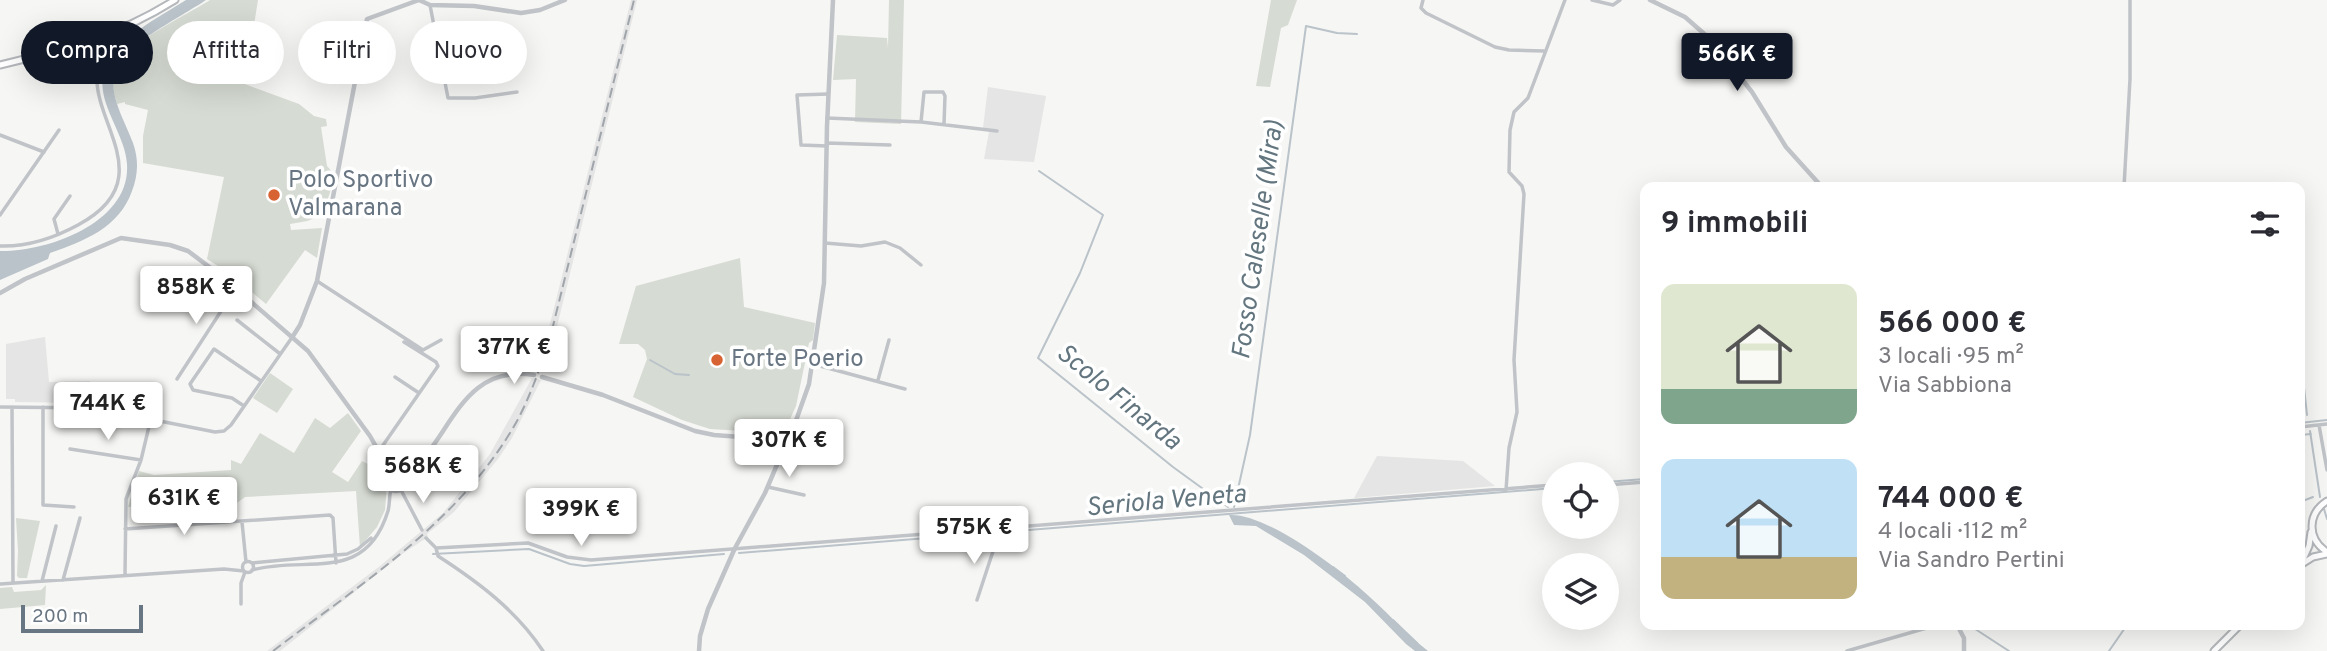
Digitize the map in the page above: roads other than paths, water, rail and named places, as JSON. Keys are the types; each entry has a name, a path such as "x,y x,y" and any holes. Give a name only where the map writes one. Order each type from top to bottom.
{"main road":[{"path":"141,21 175,0"},
{"path":"0,65 21,60"},
{"path":"2305,555 2313,517 2327,501"},
{"path":"2312,529 2317,544 2327,553"},
{"path":"2305,563 2327,553"},
{"path":"2214,651 2235,630"}],"street":[{"path":"0,407 94,408 220,432 231,425 300,326 317,281 365,21 419,0 430,5 474,6 521,13 540,10 565,0"},
{"path":"699,651 705,619 735,548 768,487 779,460 791,447 793,429 803,404 813,364 823,290 827,118 834,0"},
{"path":"1423,0 1421,8 1426,13 1488,44 1509,50 1544,51"},
{"path":"1506,490 1509,447 1517,412 1514,360 1524,194 1522,186 1509,172 1510,130 1515,110 1528,97 1565,0"},
{"path":"1592,0 1613,5 1620,0"},
{"path":"1650,0 1679,14 1709,38 1752,92 1786,147 1818,182"},
{"path":"2124,182 2130,79 2130,0"},
{"path":"430,5 448,98 475,98 517,92"},
{"path":"0,246 27,244 58,234 80,224 101,209 111,197 118,180 120,160 100,102 98,84"},
{"path":"920,122 924,92 943,92 946,96 944,124"},
{"path":"828,94 797,95 800,145 890,145"},
{"path":"827,118 920,122 998,131"},
{"path":"0,215 59,130"},
{"path":"0,135 44,152"},
{"path":"58,234 55,217 70,196"},
{"path":"0,293 120,238 170,244 188,251 293,336 316,361 379,451 392,475"},
{"path":"825,243 861,246 885,242 900,248 921,265"},
{"path":"317,281 422,350 441,340"},
{"path":"177,379 236,288"},
{"path":"237,320 280,354"},
{"path":"878,380 889,340"},
{"path":"379,451 437,369 438,364 404,342"},
{"path":"244,406 232,398 193,390 190,384 214,349 261,381"},
{"path":"813,364 905,389"},
{"path":"404,478 420,463 473,390 503,374 534,375"},
{"path":"395,377 420,394"},
{"path":"542,377 603,395 695,431 767,439 783,437 791,441"},
{"path":"12,407 13,583"},
{"path":"43,407 43,505 74,507"},
{"path":"125,575 127,495 141,460 151,418"},
{"path":"2305,426 2327,424"},
{"path":"2319,425 2327,470"},
{"path":"779,460 778,440 793,429"},
{"path":"767,439 787,450"},
{"path":"70,449 141,460"},
{"path":"231,568 244,571 336,563 359,554 371,542 389,508 391,489 388,481 392,475 398,474 404,478 405,485 401,489 391,489"},
{"path":"1619,484 1640,482"},
{"path":"435,549 528,543 567,557 585,560 1542,486"},
{"path":"768,487 804,495"},
{"path":"401,489 422,530"},
{"path":"2319,507 2327,495"},
{"path":"125,529 330,515 333,518 336,563"},
{"path":"64,580 80,518"},
{"path":"242,521 247,563 241,583 242,604"},
{"path":"42,581 56,526"},
{"path":"0,584 231,568 247,563 336,556 354,551 377,532"},
{"path":"977,600 998,536"},
{"path":"426,538 438,556 465,573 504,605 543,651"},
{"path":"247,563 253,570"},
{"path":"1847,651 1920,630"},
{"path":"1960,630 1964,638 1964,651"}],"waterway":[{"name":"Fosso Caleselle (Mira)","path":"1234,507 1250,435 1306,26 1337,33 1357,34"},
{"name":"Scolo Finarda","path":"1039,171 1103,215 1080,273 1038,358 1173,467 1228,507"},
{"path":"650,360 675,374 689,375"},
{"path":"2305,396 2307,415"},
{"name":"Seriola Veneta","path":"2305,422 2327,420"},
{"path":"2310,431 2320,497"},
{"path":"2305,435 2311,434"},
{"name":"Seriola Veneta","path":"1619,481 1640,479"},
{"name":"Seriola Veneta","path":"739,553 1542,489"},
{"path":"2305,500 2313,497"},
{"path":"2324,509 2327,519"},
{"name":"Seriola Veneta","path":"433,554 529,549 570,564 584,566 724,554"},
{"name":"Scolo Finarda","path":"1333,567 1345,576"},
{"name":"Scolo Finarda","path":"1393,620 1417,643"},
{"path":"1977,630 2009,651"},
{"path":"2109,651 2124,630"}],"railway":[{"path":"273,651 375,575 439,520 468,490 517,421 533,386 553,326 634,0"}],"place":[{"name":"Polo Sportivo Valmarana","path":"274,195"},
{"name":"Forte Poerio","path":"717,360"}]}
